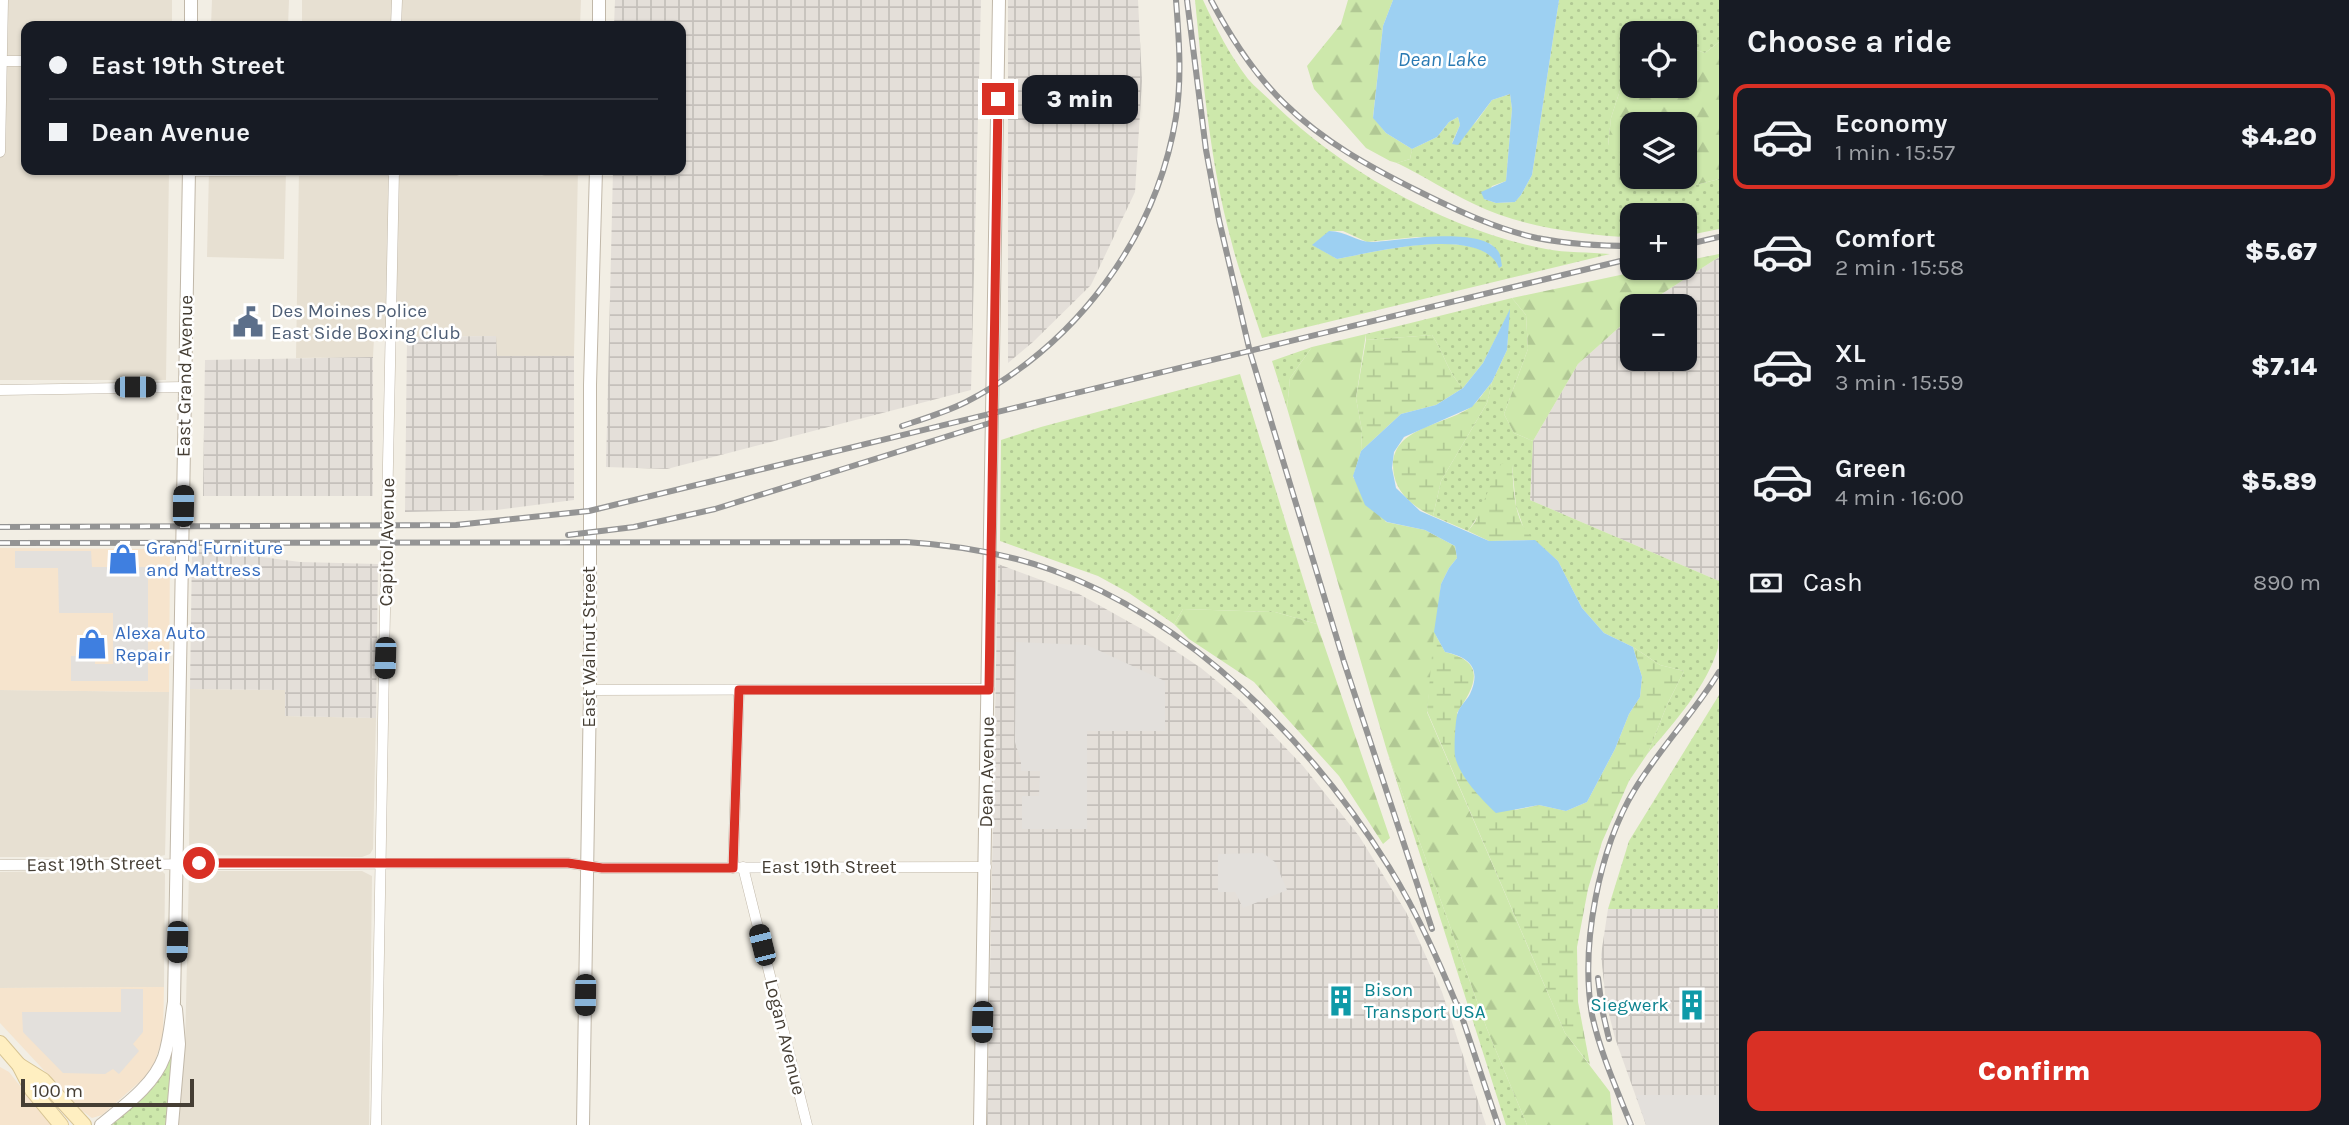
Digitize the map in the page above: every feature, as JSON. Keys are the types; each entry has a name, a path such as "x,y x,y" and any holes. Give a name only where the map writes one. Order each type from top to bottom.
{"main road":[{"path":"0,1043 19,1065 32,1090 61,1125"},
{"path":"19,1065 43,1080 84,1125"}],"street":[{"path":"0,152 3,0"},
{"path":"191,0 191,21"},
{"path":"396,21 397,0"},
{"path":"598,21 599,0"},
{"name":"Dean Avenue","path":"980,1125 999,0"},
{"path":"2,61 21,61"},
{"name":"East Grand Avenue","path":"101,1125 141,1090 158,1071 167,1045 174,1002 188,175"},
{"name":"Capitol Avenue","path":"376,1125 394,175"},
{"name":"East Walnut Street","path":"583,1125 590,690 590,385 596,175"},
{"path":"0,390 185,387"},
{"path":"590,690 989,690"},
{"name":"Logan Avenue","path":"739,690 738,868 807,1125"},
{"name":"East 19th Street","path":"0,865 568,863 602,868 986,867"},
{"name":"East Grand Avenue","path":"172,1125 179,1044 174,1002"}],"shaded area":[{"path":"0,0 172,0 172,21 21,21 21,175 169,175 166,380 0,380"},
{"path":"212,0 289,0 288,21 211,21"},
{"path":"302,0 581,0 580,21 302,21"},
{"path":"615,0 981,0 971,390 667,469 606,467 613,175 686,175 686,21 614,21"},
{"path":"1008,0 1138,0 1142,81 1135,192 1091,285 1008,363"},
{"path":"209,175 286,175 284,259 207,257"},
{"path":"299,175 578,175 574,356 496,356 496,336 374,338 373,357 296,358"},
{"path":"1719,257 1719,581 1530,500 1533,441 1578,364 1620,327 1620,371 1697,371 1697,294 1662,294 1683,280 1697,280 1697,271"},
{"path":"496,336 497,356 574,356 574,500 496,510 405,512 407,337"},
{"path":"373,357 373,496 203,496 205,360"},
{"path":"0,548 170,549 169,692 0,690"},
{"path":"192,548 300,562 378,564 376,718 285,716 285,690 190,689"},
{"path":"15,551 91,551 92,567 148,567 148,681 71,681 71,656 95,656 95,664 113,664 113,613 59,613 58,568 15,568"},
{"path":"998,564 1079,594 1147,632 1201,668 1241,701 1303,766 1359,836 1406,912 1442,992 1486,1125 987,1125"},
{"path":"1016,642 1087,645 1165,681 1165,731 1087,731 1087,829 1022,829 1022,796 1039,796 1040,771 1021,771 1015,742"},
{"path":"190,689 285,690 285,716 376,718 373,849 370,854 362,857 189,855"},
{"path":"0,690 169,692 165,855 0,857"},
{"path":"1263,853 1275,862 1287,890 1243,908 1235,892 1218,892 1218,854"},
{"path":"153,870 165,874 164,987 0,988 0,872"},
{"path":"189,871 362,871 372,876 369,1125 177,1125 185,1048"},
{"path":"1608,909 1718,909 1719,1125 1646,1125 1615,1038 1606,1002 1601,955"},
{"path":"164,987 163,1037 154,1064 144,1078 102,1115 92,1118 81,1110 0,1023 0,988"},
{"path":"121,989 143,989 143,1032 133,1044 139,1051 119,1074 113,1069 105,1074 63,1073 23,1032 22,1012 121,1012"},
{"path":"0,1067 9,1072 51,1125 0,1125"},
{"path":"1636,1095 1719,1095 1719,1125 1646,1125"}],"green space":[{"path":"1195,0 1203,0 1229,50 1254,86 1303,130 1366,175 1436,213 1510,240 1554,250 1610,254 1262,338 1238,265 1218,181 1208,121","holes":["1330,231 1343,231 1367,242 1417,237 1491,244 1502,266 1499,267 1489,254 1471,247 1449,244 1399,248 1337,259 1313,245"]},
{"path":"1348,0 1393,0 1383,26 1373,117 1386,133 1412,149 1410,159 1397,163 1366,148 1314,89 1307,66 1341,24"},
{"path":"1559,0 1719,0 1719,42 1705,53 1697,50 1697,21 1620,21 1620,90 1611,118 1608,145 1620,156 1620,189 1697,189 1697,185 1719,179 1719,229 1697,234 1697,203 1620,203 1620,237 1552,229 1493,212 1397,163 1410,159 1412,149 1437,137 1449,122 1458,117 1460,125 1452,143 1476,122 1492,100 1510,94 1512,109 1506,181 1492,186 1484,199 1496,203 1515,202 1532,175"},
{"path":"1719,42 1719,179 1697,185 1697,112 1620,112 1620,156 1608,146 1611,118 1620,90 1620,98 1697,98 1697,50 1705,53"},
{"path":"1719,254 1719,257 1697,271 1697,259"},
{"path":"1620,275 1620,280 1683,280 1662,294 1620,294 1620,327 1578,364 1533,441 1514,433 1504,414 1528,349 1526,315 1512,298"},
{"path":"1512,298 1526,315 1528,349 1504,414 1514,433 1533,441 1530,500 1719,581 1718,648 1713,662 1689,704 1648,753 1684,671 1660,665 1633,647 1604,633 1582,608 1558,561 1525,532 1516,506 1512,465 1468,531 1433,516 1441,481 1487,403 1492,382 1507,350 1509,312 1483,363 1463,388 1432,335 1366,340 1366,334"},
{"path":"1366,334 1356,398 1362,431 1361,451 1353,477 1386,522 1425,530 1455,546 1457,558 1441,584 1427,712 1565,1033 1610,1092 1613,1125 1527,1125 1487,1029 1387,751 1287,408 1290,378 1312,347"},
{"path":"1432,335 1463,388 1436,405 1401,414 1361,451 1362,431 1356,398 1366,340"},
{"path":"1312,347 1290,378 1287,408 1272,361"},
{"path":"1240,374 1317,624 1275,612 1183,609 1174,624 1129,593 1098,576 1000,541 1001,440"},
{"path":"1492,382 1487,403 1441,481 1433,516 1414,505 1399,489 1394,475 1394,459 1398,447 1419,431 1471,407"},
{"path":"1502,463 1512,465 1514,496 1519,516 1522,525 1535,540 1489,541 1468,531 1475,522"},
{"path":"1183,609 1275,612 1317,624 1390,838 1383,844 1339,776 1254,682 1189,639 1174,624"},
{"path":"1434,632 1445,652 1458,656 1472,668 1473,684 1457,713 1515,810 1539,805 1566,811 1587,802 1615,749 1629,714 1640,697 1642,677 1633,647 1660,665 1684,671 1648,753 1629,781 1602,842 1588,889 1577,947 1578,1002 1590,1065 1565,1033 1427,711"},
{"path":"1719,695 1718,909 1608,909 1629,841"},
{"path":"1387,751 1487,1029 1527,1125 1506,1125"},
{"path":"174,1032 168,1125 112,1125 146,1095 161,1076 167,1064"}],"water":[{"name":"Dean Lake","path":"1393,0 1559,0 1532,175 1515,202 1496,203 1484,199 1481,192 1506,181 1512,109 1510,94 1492,100 1458,145 1452,144 1460,125 1458,117 1449,122 1437,137 1412,149 1386,133 1373,118 1383,26"},
{"path":"1329,231 1371,242 1438,236 1474,238 1489,243 1498,251 1502,266 1499,268 1489,255 1471,247 1450,244 1399,248 1337,259 1312,245"},
{"path":"1510,309 1507,350 1492,382 1472,407 1404,437 1394,452 1392,468 1396,488 1420,511 1489,541 1535,540 1558,561 1582,608 1604,633 1633,647 1642,677 1640,697 1629,714 1615,749 1587,802 1566,811 1539,805 1496,813 1466,779 1455,756 1455,727 1458,712 1470,694 1474,671 1461,657 1445,652 1434,632 1441,584 1457,558 1455,546 1425,530 1387,522 1365,505 1353,476 1361,451 1401,414 1436,405 1463,388 1483,363"}],"railway":[{"path":"902,426 966,402 1006,378 1042,351 1076,319 1105,284 1130,246 1150,205 1166,162 1176,117 1179,73 1176,0"},
{"path":"1187,0 1206,150 1219,220 1250,352 1344,662 1432,929"},
{"path":"1211,0 1244,55 1274,92 1315,130 1365,163 1447,205 1506,230 1561,242 1620,246"},
{"path":"1697,242 1719,237"},
{"path":"0,527 456,525 589,511 1620,261"},
{"path":"568,535 634,527 715,509 993,422"},
{"path":"0,543 906,542 980,551 1034,564 1103,592 1152,620 1199,653 1244,691 1285,732 1323,775 1389,867 1410,903 1461,1015"},
{"path":"1631,1125 1604,1057 1592,1015 1589,959 1596,898 1611,839 1635,789 1719,672"},
{"path":"1598,978 1609,1039"},
{"path":"1458,1005 1498,1125"}],"place":[{"name":"Des Moines Police East Side Boxing Club","path":"248,322"},
{"name":"Grand Furniture and Mattress","path":"123,559"},
{"name":"Alexa Auto Repair","path":"92,644"},
{"name":"Bison Transport USA","path":"1341,1001"},
{"name":"Siegwerk","path":"1692,1005"}],"route":[{"path":"199,863 568,863 602,868 733,868 739,690 989,690 998,99"}]}
